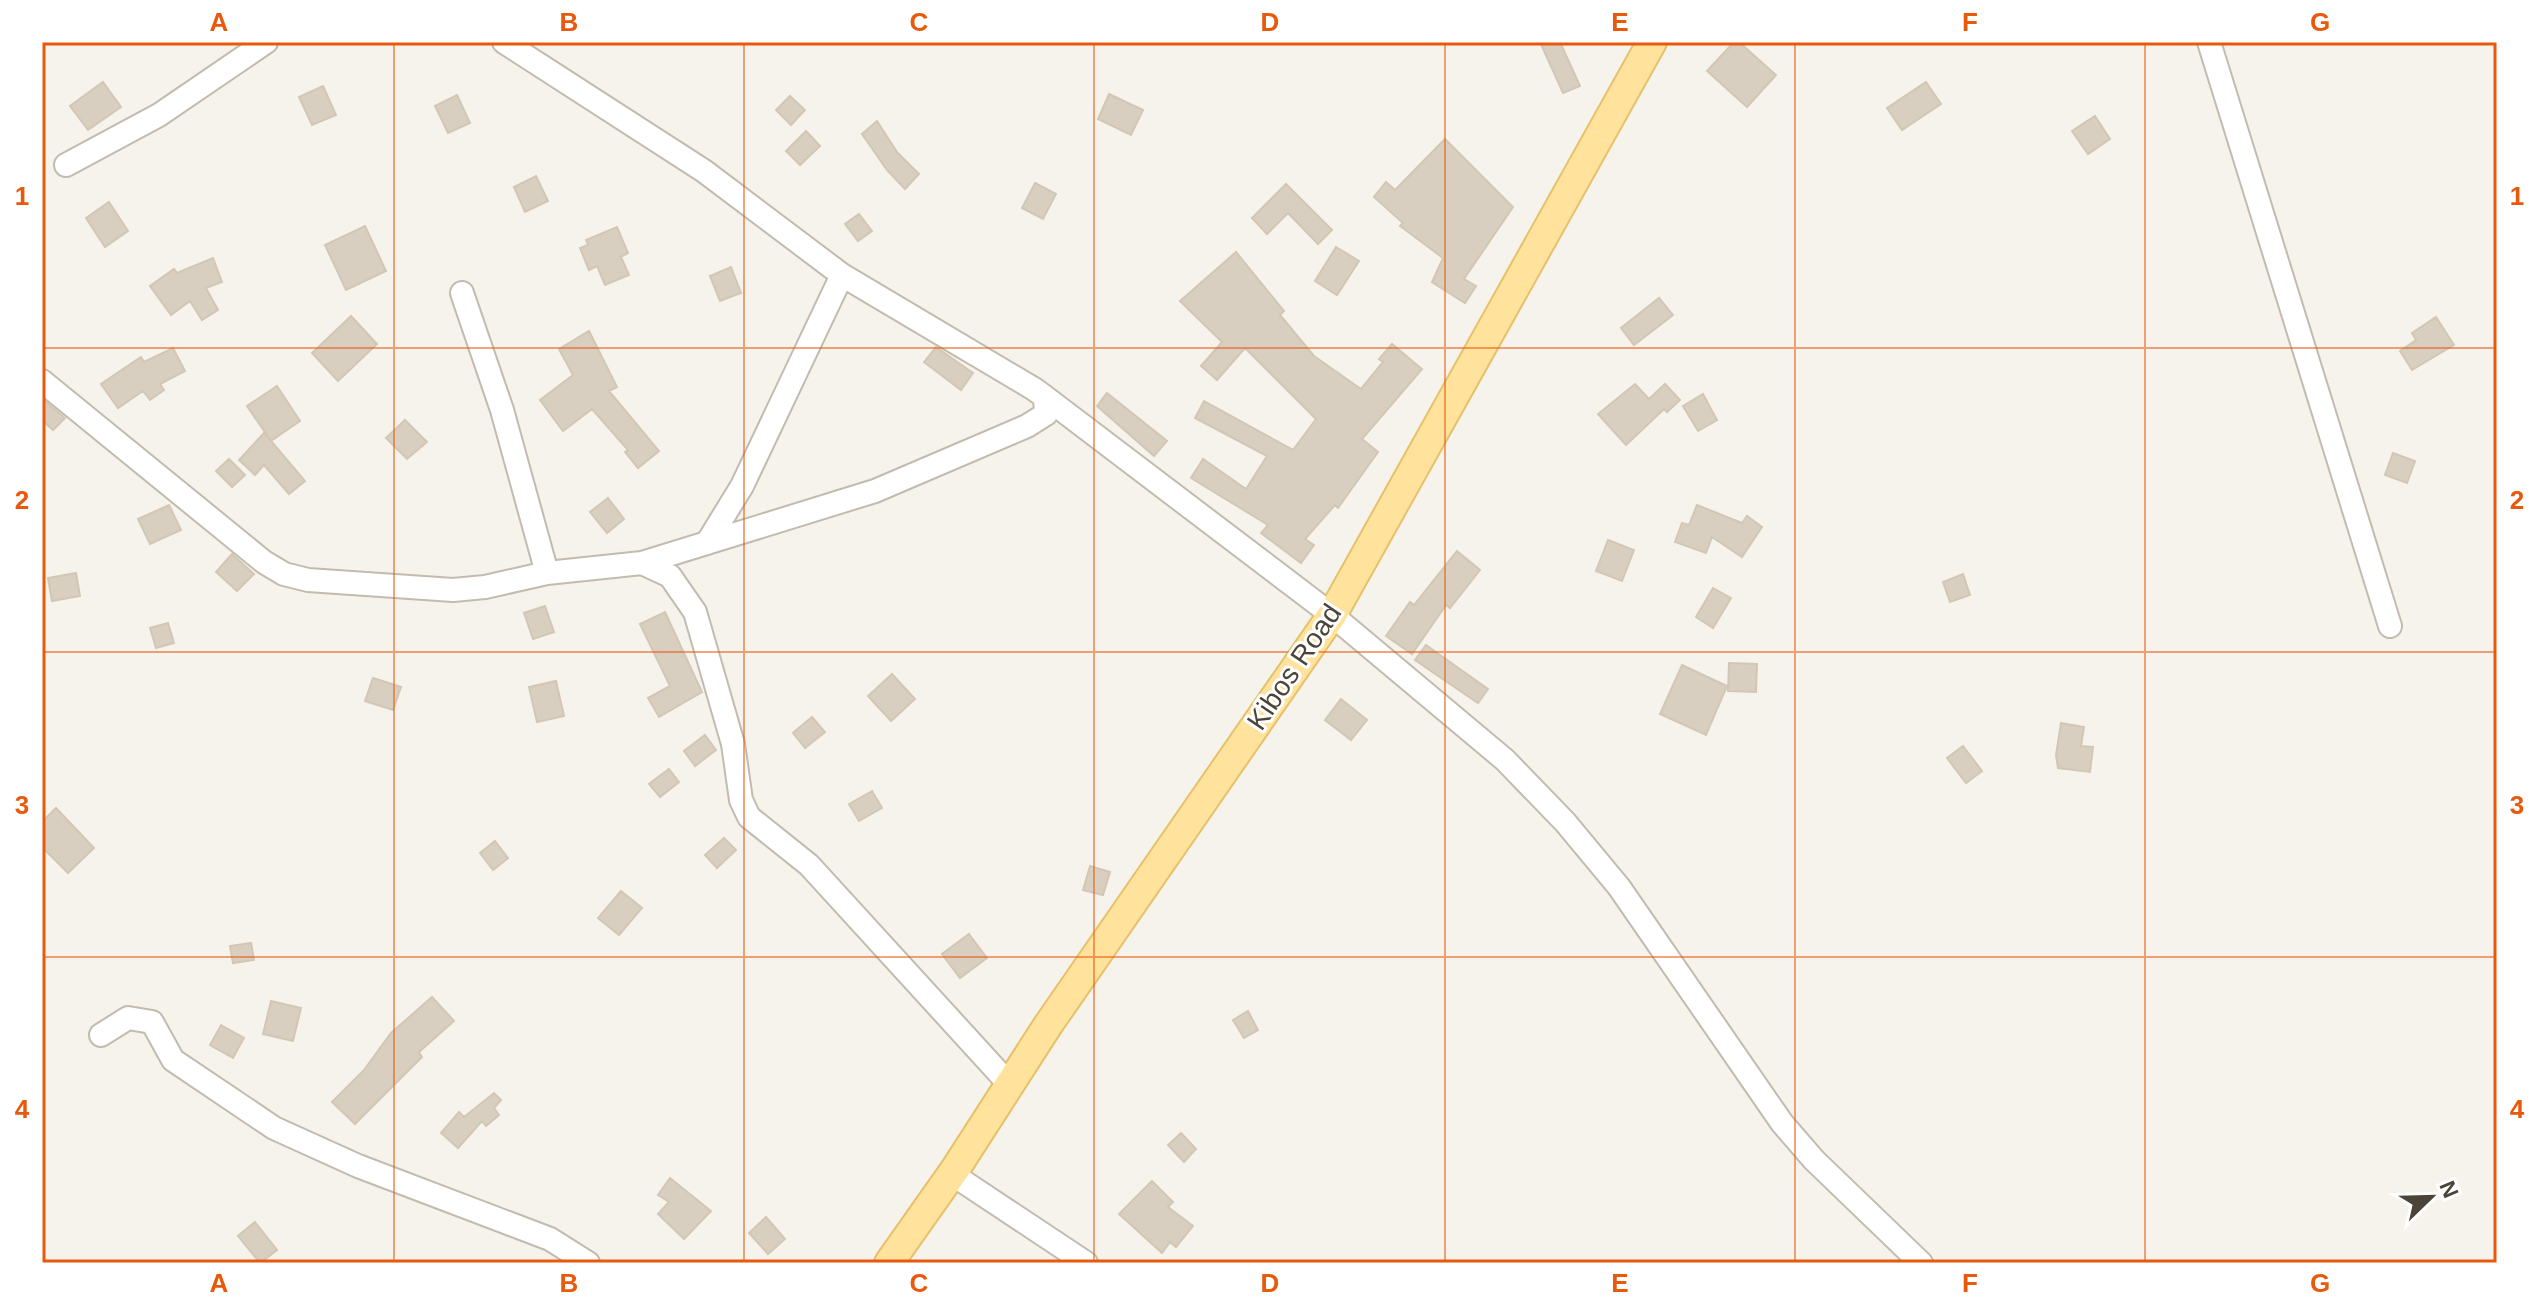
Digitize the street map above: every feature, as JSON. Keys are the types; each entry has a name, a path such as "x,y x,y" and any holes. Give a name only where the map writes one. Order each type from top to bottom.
{"main road":[{"name":"Kibos Road","path":"889,1263 1332,615 1643,48"}],"street":[{"path":"66,165 159,115 266,42"},
{"path":"504,42 704,171 842,275 1045,397 1332,615 1505,760 1565,822 1619,887 1782,1123 1814,1160 1921,1263"},
{"path":"2209,42 2390,626"},
{"path":"707,543 742,486 842,275"},
{"path":"462,293 502,410 547,573"},
{"path":"42,381 264,562 284,574 308,580 453,590 485,587 547,573 642,563 875,491 1027,426 1046,414 1045,397"},
{"path":"642,563 670,576 695,612 733,744 741,800 749,817 809,865 1010,1085"},
{"path":"101,1035 128,1018 152,1022 173,1060 274,1128 358,1166 550,1239 588,1263"},
{"path":"952,1174 1086,1263"}],"building":[{"path":"1540,42 1560,42 1580,86 1563,93"},
{"path":"1734,42 1739,42 1776,75 1747,107 1707,71"},
{"path":"103,82 121,107 88,130 70,106"},
{"path":"1926,82 1941,104 1902,130 1887,108"},
{"path":"323,86 336,115 312,125 299,97"},
{"path":"1109,94 1143,110 1131,135 1098,119"},
{"path":"457,95 470,123 448,133 435,106"},
{"path":"790,96 805,110 791,125 776,110"},
{"path":"2095,116 2110,139 2088,154 2072,131"},
{"path":"877,121 897,152 919,174 905,189 887,170 862,134"},
{"path":"806,131 820,146 800,165 786,151"},
{"path":"1445,139 1513,207 1464,279 1476,286 1465,303 1432,282 1443,258 1400,226 1403,223 1374,197 1386,182 1395,190"},
{"path":"536,176 548,201 525,212 514,187"},
{"path":"1035,183 1056,194 1043,219 1022,208"},
{"path":"1286,184 1332,230 1318,244 1288,213 1267,234 1252,218"},
{"path":"109,202 128,231 105,247 86,218"},
{"path":"859,214 872,231 858,241 845,224"},
{"path":"365,226 386,271 346,290 325,245"},
{"path":"617,227 628,253 621,257 629,275 605,285 597,266 589,270 580,248 588,245 586,240"},
{"path":"1336,247 1359,261 1337,295 1315,281"},
{"path":"1236,252 1284,311 1280,315 1314,356 1361,389 1383,362 1379,359 1392,344 1422,369 1362,439 1378,452 1338,508 1335,505 1305,539 1314,545 1301,563 1261,533 1268,525 1191,478 1203,459 1246,489 1267,456 1195,418 1204,401 1293,450 1316,419 1245,348 1217,380 1201,366 1222,342 1180,301"},
{"path":"213,258 222,282 206,288 218,310 202,320 190,301 171,315 150,286 174,269 177,273"},
{"path":"731,267 741,293 720,301 710,276"},
{"path":"1659,298 1673,315 1634,345 1621,328"},
{"path":"351,316 377,344 338,381 312,353"},
{"path":"2436,317 2454,345 2412,370 2400,351 2416,340 2412,333"},
{"path":"589,331 617,387 609,391 659,451 638,468 625,452 628,450 592,409 563,431 540,400 573,375 559,349"},
{"path":"936,347 973,373 961,390 924,362"},
{"path":"173,348 185,371 160,384 164,390 150,400 143,391 118,408 101,384 141,357 144,362"},
{"path":"1635,384 1649,399 1665,384 1680,400 1667,412 1664,409 1626,445 1598,414"},
{"path":"277,386 300,421 271,441 247,406"},
{"path":"1107,393 1167,441 1154,456 1097,406"},
{"path":"1703,394 1717,420 1698,431 1683,406"},
{"path":"42,399 65,418 53,430 42,420"},
{"path":"405,420 427,442 407,459 386,438"},
{"path":"264,433 305,481 289,494 264,465 255,475 239,460"},
{"path":"2393,453 2415,461 2407,483 2385,475"},
{"path":"229,459 245,475 232,487 216,471"},
{"path":"608,498 624,519 607,533 590,512"},
{"path":"169,505 181,530 150,544 138,519"},
{"path":"1697,505 1742,523 1747,516 1762,527 1742,557 1712,537 1706,553 1675,542 1682,523 1689,525"},
{"path":"1608,540 1634,550 1622,581 1596,571"},
{"path":"1457,551 1480,570 1450,608 1446,605 1412,654 1386,636 1410,602 1414,605"},
{"path":"232,554 254,574 237,591 216,572"},
{"path":"76,573 80,596 52,601 48,578"},
{"path":"1963,574 1970,595 1950,602 1943,582"},
{"path":"1713,588 1731,598 1713,628 1696,617"},
{"path":"545,606 554,632 533,639 524,613"},
{"path":"665,612 702,692 659,717 648,698 670,686 640,624"},
{"path":"168,623 174,643 156,648 150,628"},
{"path":"1426,645 1488,689 1478,703 1415,660"},
{"path":"1729,663 1757,664 1756,692 1728,691"},
{"path":"1682,665 1727,686 1706,735 1660,714"},
{"path":"892,674 915,699 891,721 868,696"},
{"path":"373,678 401,687 393,710 365,701"},
{"path":"556,681 564,716 537,722 529,687"},
{"path":"1341,699 1367,720 1351,740 1325,720"},
{"path":"812,717 825,732 805,748 793,733"},
{"path":"2061,723 2084,727 2081,746 2093,747 2090,772 2058,768 2056,755"},
{"path":"705,735 716,750 695,766 684,751"},
{"path":"1963,746 1982,771 1966,783 1947,758"},
{"path":"669,769 679,782 660,797 649,784"},
{"path":"872,791 882,808 859,821 849,804"},
{"path":"56,808 94,848 68,873 42,847 42,822"},
{"path":"724,838 736,850 717,868 705,855"},
{"path":"495,841 508,858 493,870 480,853"},
{"path":"1090,866 1110,872 1103,895 1083,890"},
{"path":"621,891 642,908 619,935 598,918"},
{"path":"969,934 987,958 960,978 942,954"},
{"path":"251,943 254,960 233,963 230,946"},
{"path":"432,997 454,1021 419,1052 422,1057 355,1124 332,1102 364,1070 391,1033"},
{"path":"271,1001 301,1008 293,1041 263,1034"},
{"path":"1248,1011 1258,1030 1244,1038 1233,1020"},
{"path":"221,1025 244,1038 233,1058 210,1045"},
{"path":"494,1093 501,1100 494,1108 499,1115 486,1126 482,1121 458,1148 441,1133 459,1112 464,1117"},
{"path":"1181,1133 1196,1149 1184,1162 1168,1145"},
{"path":"670,1178 711,1211 684,1239 658,1214 669,1202 658,1195"},
{"path":"1152,1181 1173,1202 1168,1207 1193,1226 1176,1247 1170,1242 1162,1253 1119,1214"},
{"path":"766,1217 785,1239 768,1254 749,1233"},
{"path":"255,1222 277,1250 260,1263 238,1236"}]}
